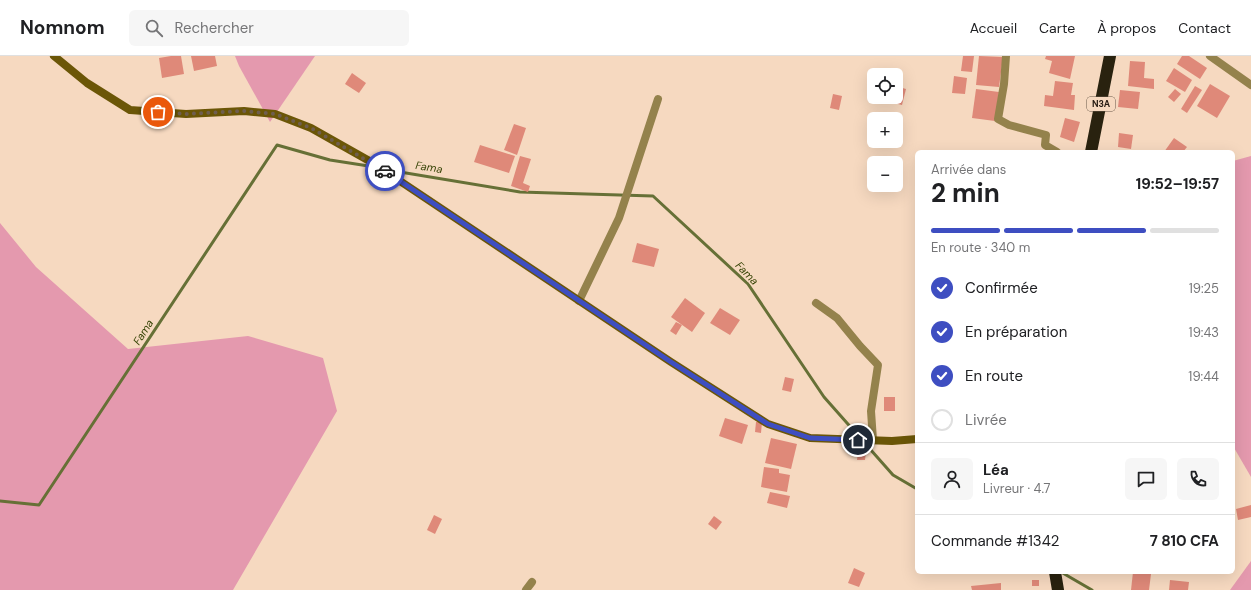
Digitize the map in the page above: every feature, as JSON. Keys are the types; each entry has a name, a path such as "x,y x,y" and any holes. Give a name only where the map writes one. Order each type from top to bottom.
{"highway":[{"name":"N3A","path":"1091,150 1110,56"},
{"path":"1055,574 1058,590"}],"street":[{"path":"54,56 87,84 130,110 186,114 244,111 275,114 311,128 374,163 579,301 768,424 810,438 874,440 915,439"},
{"path":"1006,56 1004,84 998,119 1009,125 1046,135 1045,145 1054,150"},
{"path":"1210,56 1251,85"},
{"path":"579,301 619,218 658,99"},
{"path":"816,303 838,318 878,365 872,411 874,440"},
{"path":"526,590 532,582"}],"shaded area":[{"path":"235,56 315,56 270,122"},
{"path":"1251,156 1251,477 1235,449 1235,160"},
{"path":"0,223 36,267 128,349 248,336 323,358 337,411 233,590 0,590"},
{"path":"1251,561 1251,590 1230,590"}],"building":[{"path":"181,56 184,74 162,78 159,58"},
{"path":"191,56 215,56 217,66 194,71"},
{"path":"963,56 974,56 972,72 961,71"},
{"path":"979,56 1003,57 999,87 976,85"},
{"path":"1046,56 1075,56 1070,79 1049,73 1052,61 1045,59"},
{"path":"1182,56 1189,56 1207,68 1200,79 1177,64"},
{"path":"1130,61 1145,62 1144,78 1154,79 1154,89 1128,86"},
{"path":"1174,68 1192,80 1185,92 1166,81"},
{"path":"352,73 366,83 359,93 345,84"},
{"path":"954,76 967,78 965,94 952,93"},
{"path":"1055,81 1073,83 1071,95 1075,95 1074,110 1044,106 1045,95 1053,96"},
{"path":"1210,84 1230,96 1217,118 1197,106"},
{"path":"1195,86 1202,90 1187,113 1181,109"},
{"path":"903,88 906,89 903,101"},
{"path":"976,89 999,92 995,121 972,118"},
{"path":"1175,89 1181,94 1174,102 1168,97"},
{"path":"1120,90 1140,92 1138,109 1118,107"},
{"path":"833,94 842,96 839,110 830,108"},
{"path":"1065,118 1080,122 1074,142 1060,137"},
{"path":"514,124 526,128 517,155 504,150"},
{"path":"1119,133 1133,135 1131,149 1118,147"},
{"path":"1174,138 1187,147 1185,150 1165,150"},
{"path":"480,145 515,156 509,173 474,162"},
{"path":"520,156 531,159 523,183 530,186 528,192 511,186"},
{"path":"637,243 659,249 654,267 632,262"},
{"path":"685,298 705,313 692,332 671,317"},
{"path":"720,308 740,320 730,335 710,323"},
{"path":"676,322 682,325 676,335 670,331"},
{"path":"785,377 794,379 791,392 782,390"},
{"path":"884,397 895,397 895,411 884,411"},
{"path":"725,418 748,425 742,444 719,436"},
{"path":"756,422 762,422 761,433 755,432"},
{"path":"771,438 797,444 791,469 765,463"},
{"path":"858,452 866,452 865,460 857,460"},
{"path":"764,467 779,469 779,473 790,475 787,492 761,487"},
{"path":"770,492 790,496 787,508 767,503"},
{"path":"1251,505 1251,517 1238,520 1236,509"},
{"path":"434,515 442,519 435,534 427,530"},
{"path":"714,516 722,522 716,530 708,524"},
{"path":"854,568 865,573 859,587 848,583"},
{"path":"1133,574 1151,574 1149,590 1131,590"},
{"path":"1032,580 1039,580 1039,586 1032,586"},
{"path":"1170,580 1189,582 1188,590 1169,590"},
{"path":"1001,583 1001,590 972,590 971,586"}],"waterway":[{"name":"Fama","path":"0,501 39,505 277,145 330,160 375,167"},
{"name":"Fama","path":"388,170 520,192 653,196 748,284 824,397 893,475 915,488"},
{"name":"Fama","path":"1064,574 1092,590"}],"way so far":[{"path":"158,112 186,114 244,111 275,114 311,128 374,163 385,171"}],"route":[{"path":"385,171 671,362 768,424 810,438 858,440"}]}
